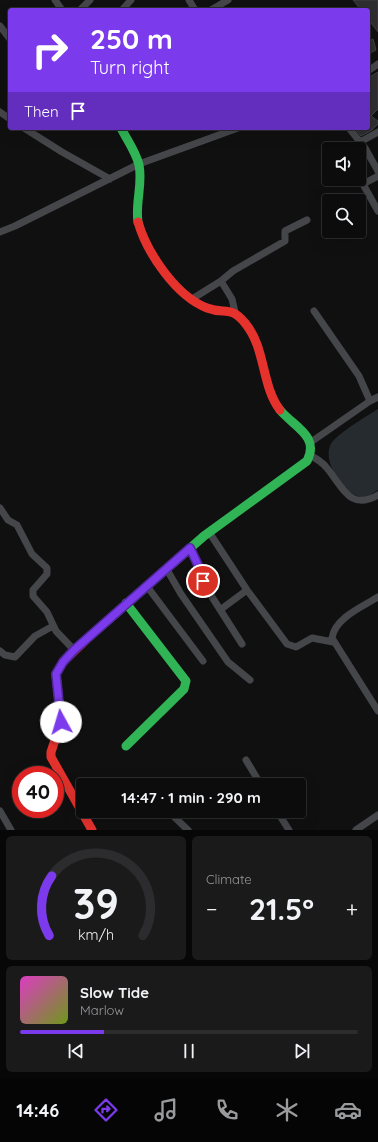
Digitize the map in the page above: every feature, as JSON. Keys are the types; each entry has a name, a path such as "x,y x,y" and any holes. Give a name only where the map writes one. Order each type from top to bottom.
{"street":[{"path":"82,8 90,0"},
{"path":"124,8 131,0"},
{"path":"214,8 228,0"},
{"path":"0,26 8,36"},
{"path":"27,130 62,152 110,179"},
{"path":"122,130 139,164 137,216 141,232 151,250 178,287 192,299 212,310 235,312"},
{"path":"0,232 139,164 232,130"},
{"path":"351,130 360,142 378,132"},
{"path":"366,152 378,171"},
{"path":"366,182 378,176"},
{"path":"364,186 378,211"},
{"path":"192,299 221,281 242,265 266,251 282,244 285,241 285,231 307,220"},
{"path":"92,830 51,757 51,752 61,722 56,674 63,662 74,650 146,585 209,532 299,468 311,456 311,442 308,436 281,412 275,400 256,340 246,323 235,312 232,299 221,281"},
{"path":"314,311 359,376 370,401"},
{"path":"311,442 378,397"},
{"path":"311,456 326,467 344,491 356,500 367,500 378,495"},
{"path":"0,508 8,520 16,525 32,554 47,568 47,574 32,593 47,612 53,626 74,650"},
{"path":"209,532 247,590 287,644 290,646 299,646 312,638 333,642"},
{"path":"190,548 208,591 242,644"},
{"path":"166,568 181,594 228,662 250,680"},
{"path":"146,585 203,661"},
{"path":"220,610 247,590"},
{"path":"378,597 340,622 333,632 333,642 378,711"},
{"path":"126,603 186,681 184,689 126,746"},
{"path":"0,651 5,655 15,657 35,636 53,626"},
{"path":"246,760 257,778"},
{"path":"0,811 11,830"},
{"path":"356,830 378,815"},
{"path":"175,818 188,830"},
{"path":"281,818 289,830"}],"shaded area":[{"path":"378,409 378,490 368,496 361,497 354,495 336,477 330,461 330,446 351,426"}],"building":[{"path":"353,0 378,0 378,32 370,22 370,8 359,8"},
{"path":"373,39 376,50 370,53 370,41"},
{"path":"378,72 378,109 371,116 378,121 378,124 372,130 361,136 356,130 370,130 370,77"}],"traffic: fast":[{"path":"122,130 134,151 139,165 140,179 137,208 138,222"},
{"path":"90,636 204,536 307,461 310,452 308,438 304,432 280,410"},
{"path":"126,603 186,681 184,689 126,746"}],"traffic: jam":[{"path":"138,222 148,247 156,260 164,272 184,294 207,308 231,312 240,317 245,323 257,344 269,389 280,410"},
{"path":"90,636 63,662 56,674 61,722 51,752 51,757 92,830"}],"route":[{"path":"61,722 56,674 63,662 74,650 190,548 198,565 203,581"}]}
